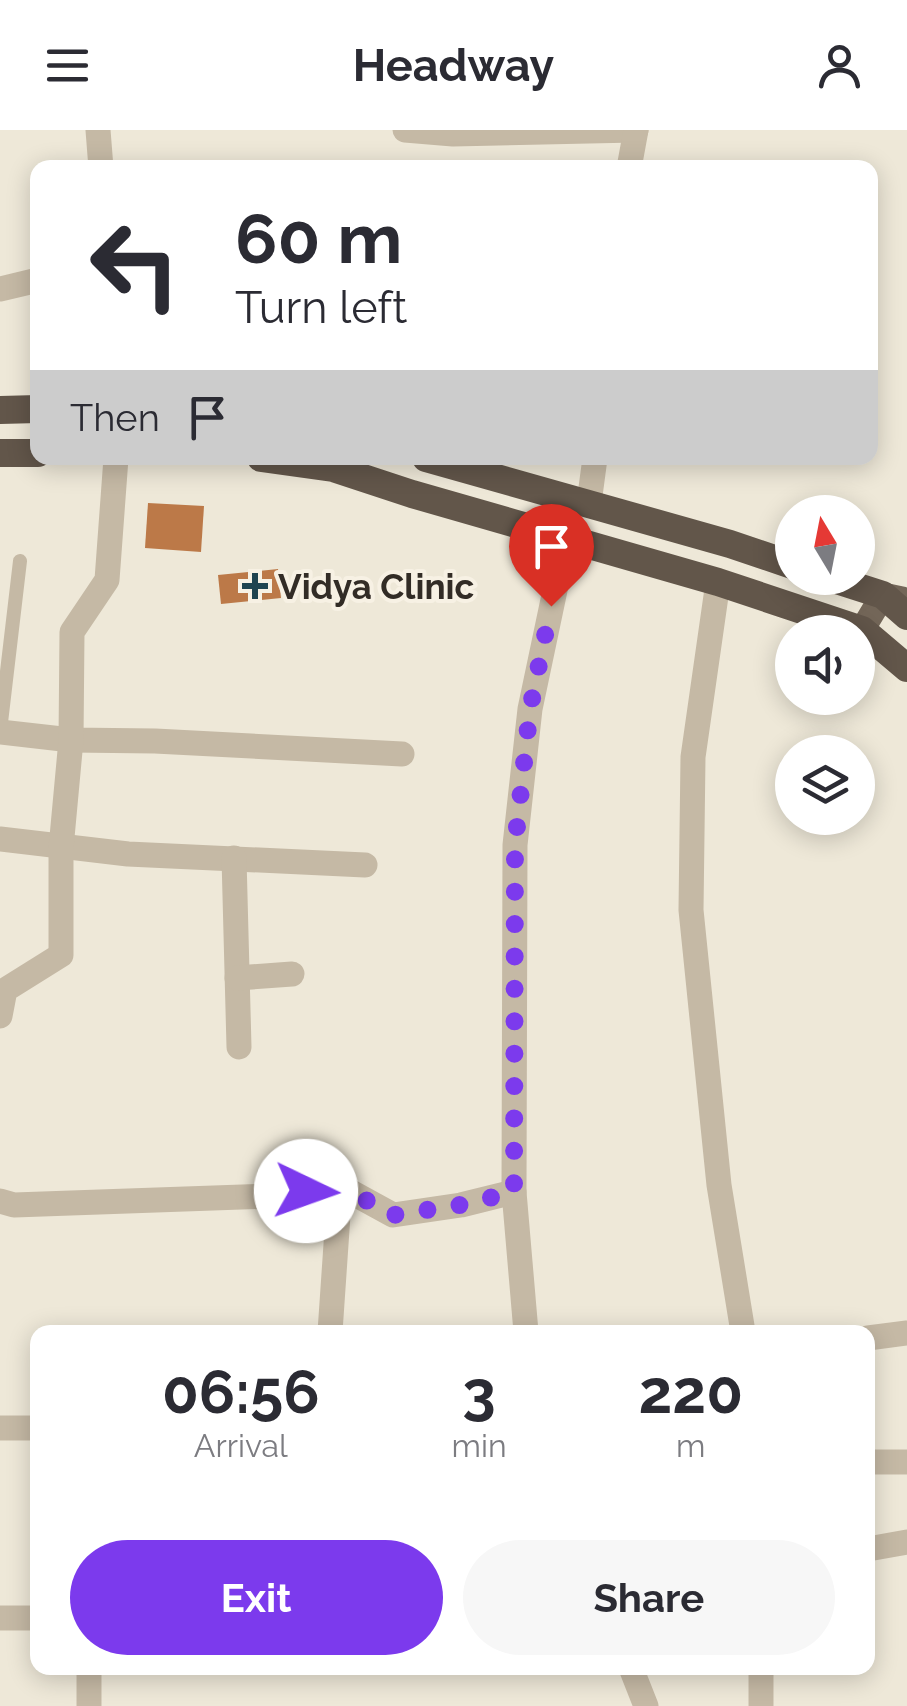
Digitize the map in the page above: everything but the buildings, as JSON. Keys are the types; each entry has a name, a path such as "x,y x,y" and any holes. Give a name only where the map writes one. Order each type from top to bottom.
{"highway":[{"path":"0,410 30,409"},
{"path":"0,453 30,453"},
{"path":"312,465 334,468 718,582 817,615"},
{"path":"451,465 775,559"},
{"path":"895,598 907,616"},
{"path":"875,641 907,668"}],"main road":[{"path":"875,617 895,598"}],"street":[{"path":"98,130 100,160"},
{"path":"405,130 453,134 636,130 630,160"},
{"path":"0,289 30,282"},
{"path":"2,999 61,955 61,848 71,740 72,632 108,580 116,465"},
{"path":"589,503 594,465"},
{"path":"525,1325 514,1192 515,845 530,709 566,538"},
{"path":"718,582 693,757 691,910 718,1185 742,1325"},
{"path":"0,732 71,740 402,754"},
{"path":"0,839 128,854 365,865"},
{"path":"234,858 239,1047"},
{"path":"237,978 292,974"},
{"path":"0,1201 14,1205 272,1196 340,1186 393,1215 514,1192"},
{"path":"330,1325 340,1186"},
{"path":"875,1337 907,1333"},
{"path":"0,1428 30,1428"},
{"path":"875,1462 907,1462"},
{"path":"875,1548 907,1542"},
{"path":"0,1618 30,1618"},
{"path":"88,1675 88,1706"},
{"path":"634,1675 646,1706"},
{"path":"761,1675 761,1706"}],"lane":[{"path":"0,732 20,561"}],"place":[{"name":"Vidya Clinic","path":"255,586"}],"route":[{"path":"306,1191 340,1186 393,1215 514,1192 515,845 530,709 551,606"}]}
